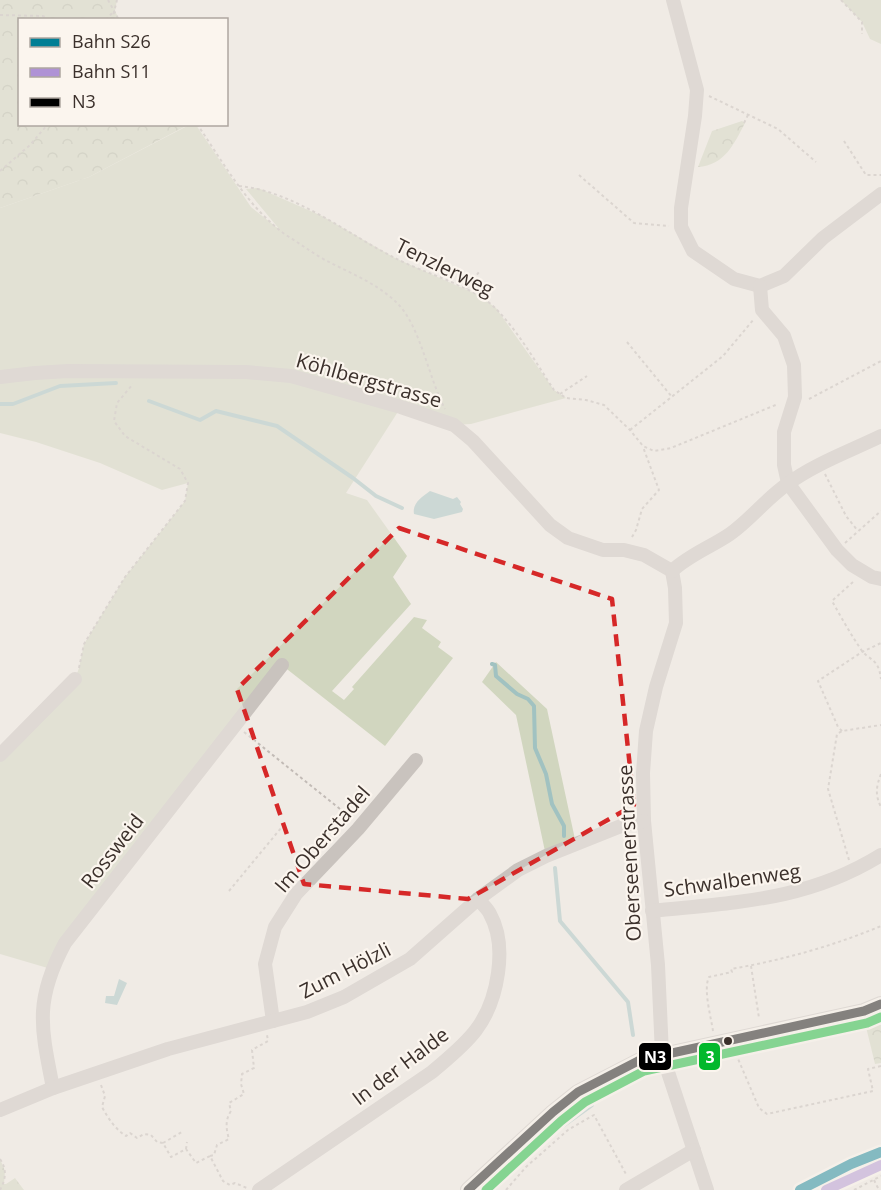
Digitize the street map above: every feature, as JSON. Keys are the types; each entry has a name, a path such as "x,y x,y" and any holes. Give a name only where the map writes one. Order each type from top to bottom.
{"street":[{"path":"673,0 697,90 681,208 681,227 693,251 734,279 760,286 784,276 822,238 881,195"},
{"path":"760,286 762,310 784,336 794,365 793,402 784,432 784,465 788,483 837,550 852,565 881,579"},
{"name":"Köhlbergstrasse","path":"0,377 68,371 246,372 291,376 401,407 454,425 473,441 550,525 568,538 603,550 624,550 644,555 672,572"},
{"path":"672,572 689,557 708,549 734,532 761,505 788,483 881,436"},
{"name":"Oberseenerstrasse","path":"672,572 676,623 656,687 646,731 643,773 644,821 658,965 662,1054 707,1190"},
{"name":"Rossweid","path":"53,1088 41,1029 44,995 51,969 65,943 282,665"},
{"path":"0,755 75,679"},
{"name":"Im Oberstadel","path":"269,1022 265,964 275,927 296,894 358,829 417,760"},
{"name":"Zum Hölzli","path":"0,1110 96,1072 168,1049 307,1012 344,997 379,979 410,959 478,899 518,870 546,856 621,826 644,821"},
{"name":"Schwalbenweg","path":"652,911 764,899 806,890 853,871 881,855"},
{"name":"In der Halde","path":"259,1190 432,1072 455,1053 477,1029 493,994 498,973 499,943 490,914 478,899"},
{"path":"468,1190 578,1092 640,1060 864,1011 881,1004"},
{"path":"630,1188 694,1150"}],"path":[{"path":"108,0 118,18"},
{"path":"113,18 117,0"},
{"path":"841,0 862,22 862,34"},
{"path":"108,18 115,10"},
{"path":"0,15 46,18"},
{"path":"697,90 778,129 816,162"},
{"path":"744,123 748,115"},
{"path":"0,171 30,145 46,126"},
{"path":"198,126 239,186 256,207 284,233 322,258 382,290 400,306 411,323 436,391 454,425"},
{"path":"844,141 866,175 881,175"},
{"path":"579,175 634,223 681,227"},
{"name":"Tenzlerweg","path":"239,186 258,188 322,216 395,258 478,295 496,308 554,390 560,394"},
{"path":"466,290 479,272"},
{"path":"630,430 723,356 762,310"},
{"path":"627,342 672,397"},
{"path":"643,446 654,451 671,448 793,402 881,361"},
{"path":"75,679 80,668 84,644 125,577 185,501 188,483 180,469 125,436 114,420 117,403 145,371"},
{"path":"587,376 560,394 566,398 604,405 630,430 643,446 659,490 642,509 633,535"},
{"path":"820,465 846,516 858,531"},
{"path":"837,550 881,511"},
{"path":"863,572 832,601 862,652 873,658 881,679"},
{"path":"842,731 838,727 818,681 862,652 881,643"},
{"path":"853,871 841,838 828,789 837,734 842,731 881,725"},
{"path":"244,732 349,815"},
{"path":"881,774 876,788 876,797 881,807"},
{"path":"229,891 286,822"},
{"path":"713,1032 707,991 709,977 732,972 731,969 751,966 837,943 881,926"},
{"path":"751,966 760,1024"},
{"path":"187,1142 186,1149 196,1163 214,1155 217,1145 228,1139 226,1127 227,1116 231,1111 229,1103 244,1094 241,1084 242,1074 254,1068 252,1050 268,1041 269,1022"},
{"path":"735,1052 759,1108 767,1114 873,1091 868,1069 881,1066"},
{"path":"96,1072 105,1096 102,1107 110,1122 121,1133 137,1138 144,1134 151,1135 157,1142 163,1143 182,1132"},
{"path":"506,1190 526,1167 568,1130 594,1116 630,1188"},
{"path":"163,1143 171,1157 186,1149"},
{"path":"210,1156 224,1181 230,1185 235,1183 249,1190"},
{"path":"0,1159 5,1171 5,1179 0,1190"},
{"path":"854,1190 881,1176"},
{"path":"874,1180 879,1190"}],"highlighted area":[{"path":"399,528 612,599 634,805 468,899 304,884 237,689"}],"green space":[{"path":"0,0 117,0 115,11 118,18 18,18 18,126 186,126 89,177 0,208"},
{"path":"841,0 881,0 881,44 870,39 862,22"},
{"path":"742,121 745,123 728,152 715,162 698,167 712,131"},
{"path":"187,126 197,126 251,207 280,230 246,189 258,188 322,216 395,258 478,295 496,308 554,390 566,398 471,424 454,425 401,407 346,493 367,500 407,556 393,577 411,604 332,691 344,700 354,689 352,687 414,617 427,620 422,628 441,642 438,647 453,658 385,746 283,666 51,969 0,954 0,755 75,679 84,644 125,577 185,501 188,483 162,490 100,463 0,433 0,208 89,177"},
{"path":"496,662 547,709 576,844 546,856 516,715 482,682"},
{"path":"881,1025 881,1063 875,1064 866,1027"},
{"path":"0,1159 5,1171 4,1184 15,1178 24,1190 0,1190"}],"water":[{"path":"430,491 453,499 457,497 461,502 462,512 434,519 414,514 416,503"},
{"path":"119,979 127,983 117,1005 105,1003 106,996 114,996"}],"waterway":[{"path":"0,404 13,404 60,386 116,383"},
{"path":"149,401 200,420 216,411 277,426 376,496 402,508"},
{"path":"492,664 495,665 496,676 534,706 535,748 546,774 552,804 564,826 564,836"},
{"path":"555,868 560,921 628,1002 633,1035"},
{"path":"493,1190 557,1130 592,1105"}],"rail line":[{"name":"S26","path":"800,1190 851,1164 881,1152"},
{"name":"S11","path":"826,1190 881,1165"}],"transit line":[{"name":"N3","path":"468,1190 578,1092 640,1060 864,1011 881,1004"},
{"name":"3","path":"486,1190 585,1102 644,1071 867,1023 881,1017"}]}
